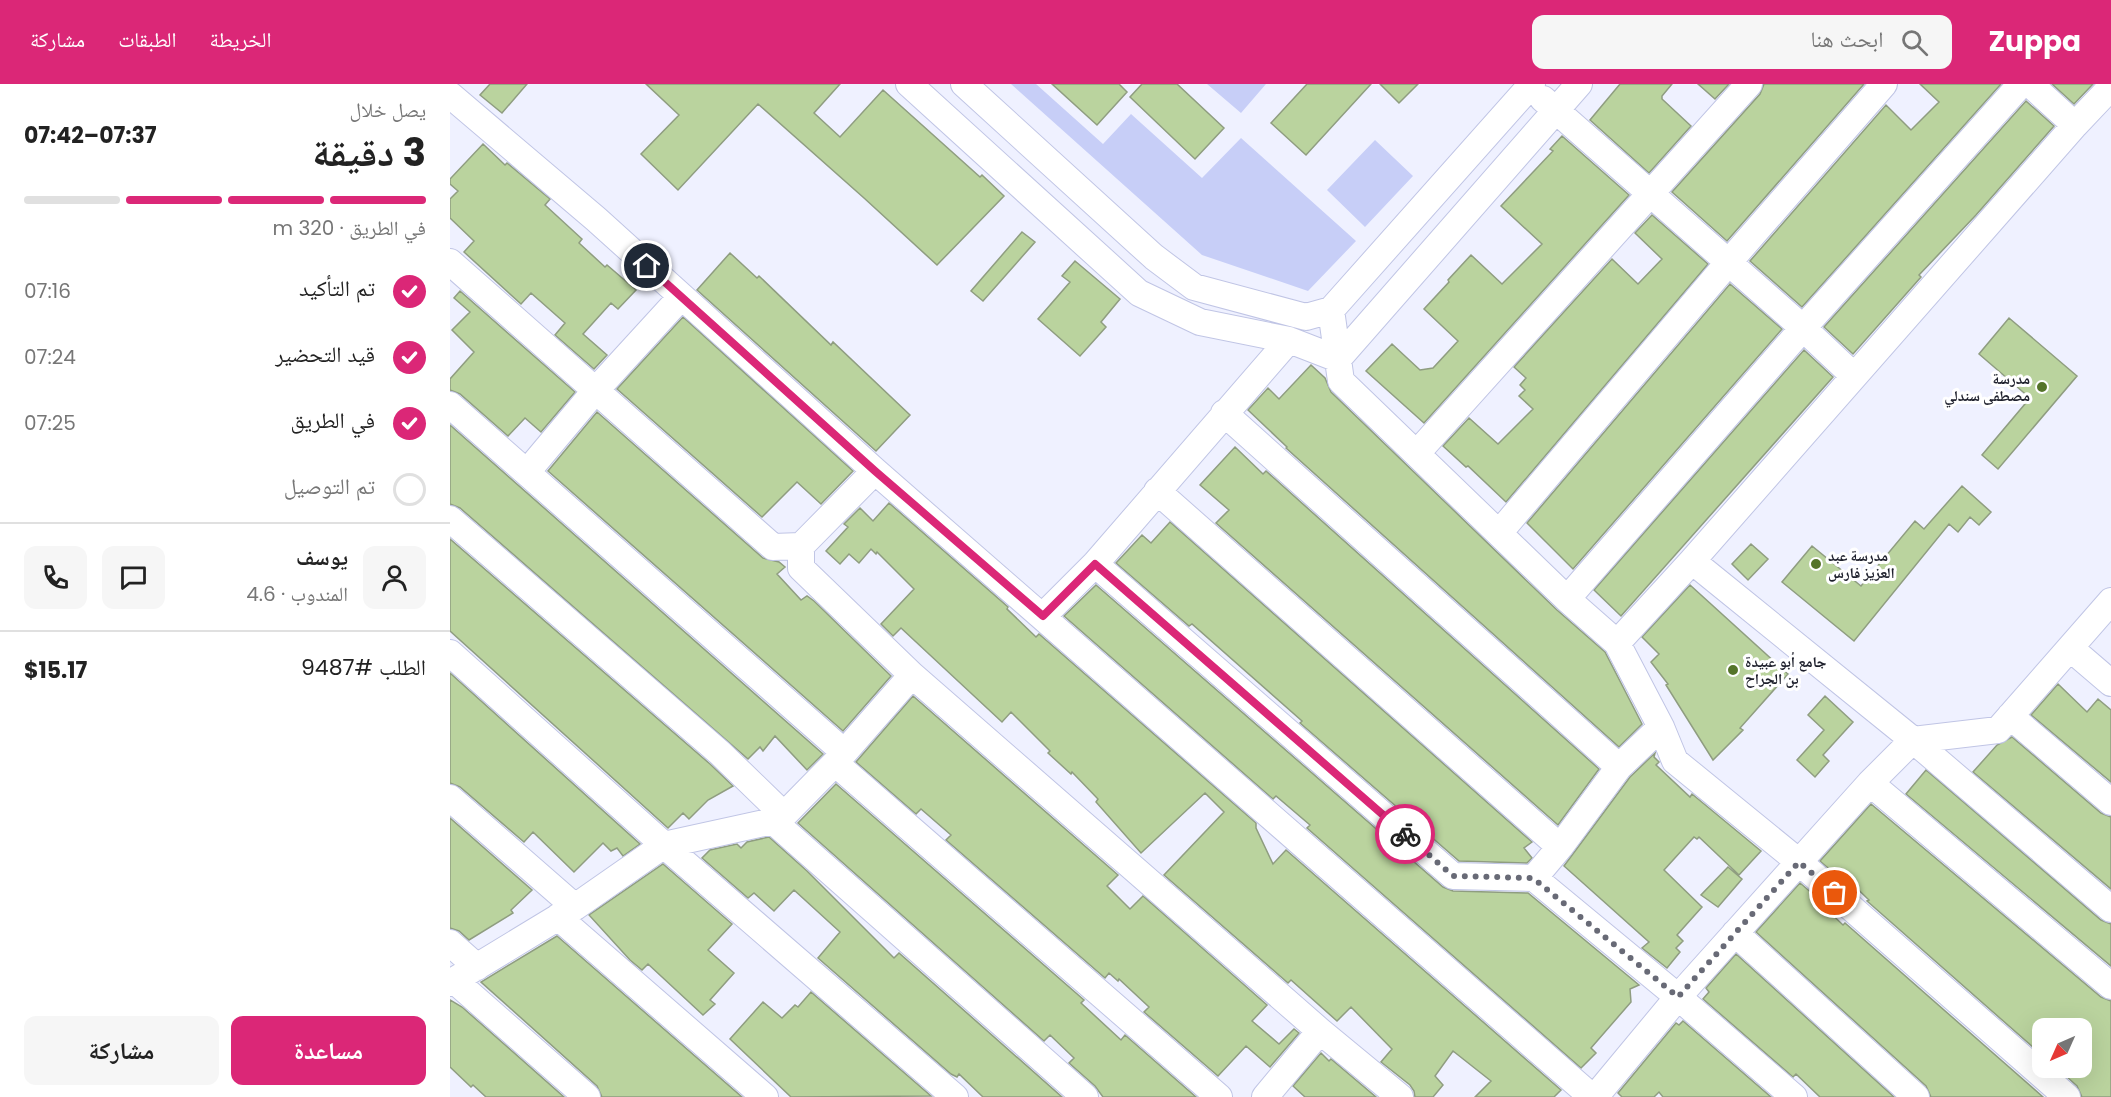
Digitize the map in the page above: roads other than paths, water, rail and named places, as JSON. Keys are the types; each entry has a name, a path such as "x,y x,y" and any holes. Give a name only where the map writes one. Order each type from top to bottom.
{"street":[{"path":"909,84 1139,292 1200,322 1289,339 1338,359"},
{"path":"964,84 1154,257 1194,287 1306,317 1330,310 1530,86 1854,376"},
{"path":"1338,359 1580,84"},
{"path":"1417,453 1749,84"},
{"path":"1499,533 1728,263 1884,84"},
{"path":"1568,599 1803,328 2021,84"},
{"path":"2030,84 2075,125"},
{"path":"1617,643 2111,87"},
{"path":"450,95 596,219 875,471 1593,1097 1735,933 1870,783 1913,741 1998,730 2111,601"},
{"path":"450,262 773,547 801,557 912,675 1320,1031 1400,1097"},
{"path":"527,472 595,391 681,297"},
{"path":"1330,310 1341,381 1568,599 1617,643 1676,761 1799,862 2067,1097"},
{"path":"1043,616 1095,564 1289,339"},
{"path":"450,405 527,472 840,758 1220,1097"},
{"path":"1224,413 1619,766"},
{"path":"801,557 875,471"},
{"path":"1157,491 1560,847"},
{"path":"450,519 720,753 778,818 1084,1097"},
{"path":"1692,561 1913,741 2111,909"},
{"path":"1095,564 1453,876 1533,878 1678,997 1794,1097"},
{"path":"2070,648 2111,683"},
{"path":"450,653 664,845 955,1097"},
{"path":"587,1097 452,982 566,912 664,845 778,818 840,758 912,675"},
{"path":"2010,717 2111,802"},
{"path":"1533,878 1560,847 1619,766 1661,727"},
{"path":"1870,783 2111,986"},
{"path":"450,798 566,912 765,1097"},
{"path":"1735,933 1916,1097"},
{"path":"450,943 477,967"},
{"path":"1265,1097 1320,1031"}],"place":[{"name":"مدرسة مصطفى سندلي","path":"2042,387"},
{"name":"مدرسة عبد العزيز فارس","path":"1816,564"},
{"name":"جامع أبو عبيدة بن الجراح","path":"1733,670"}]}
